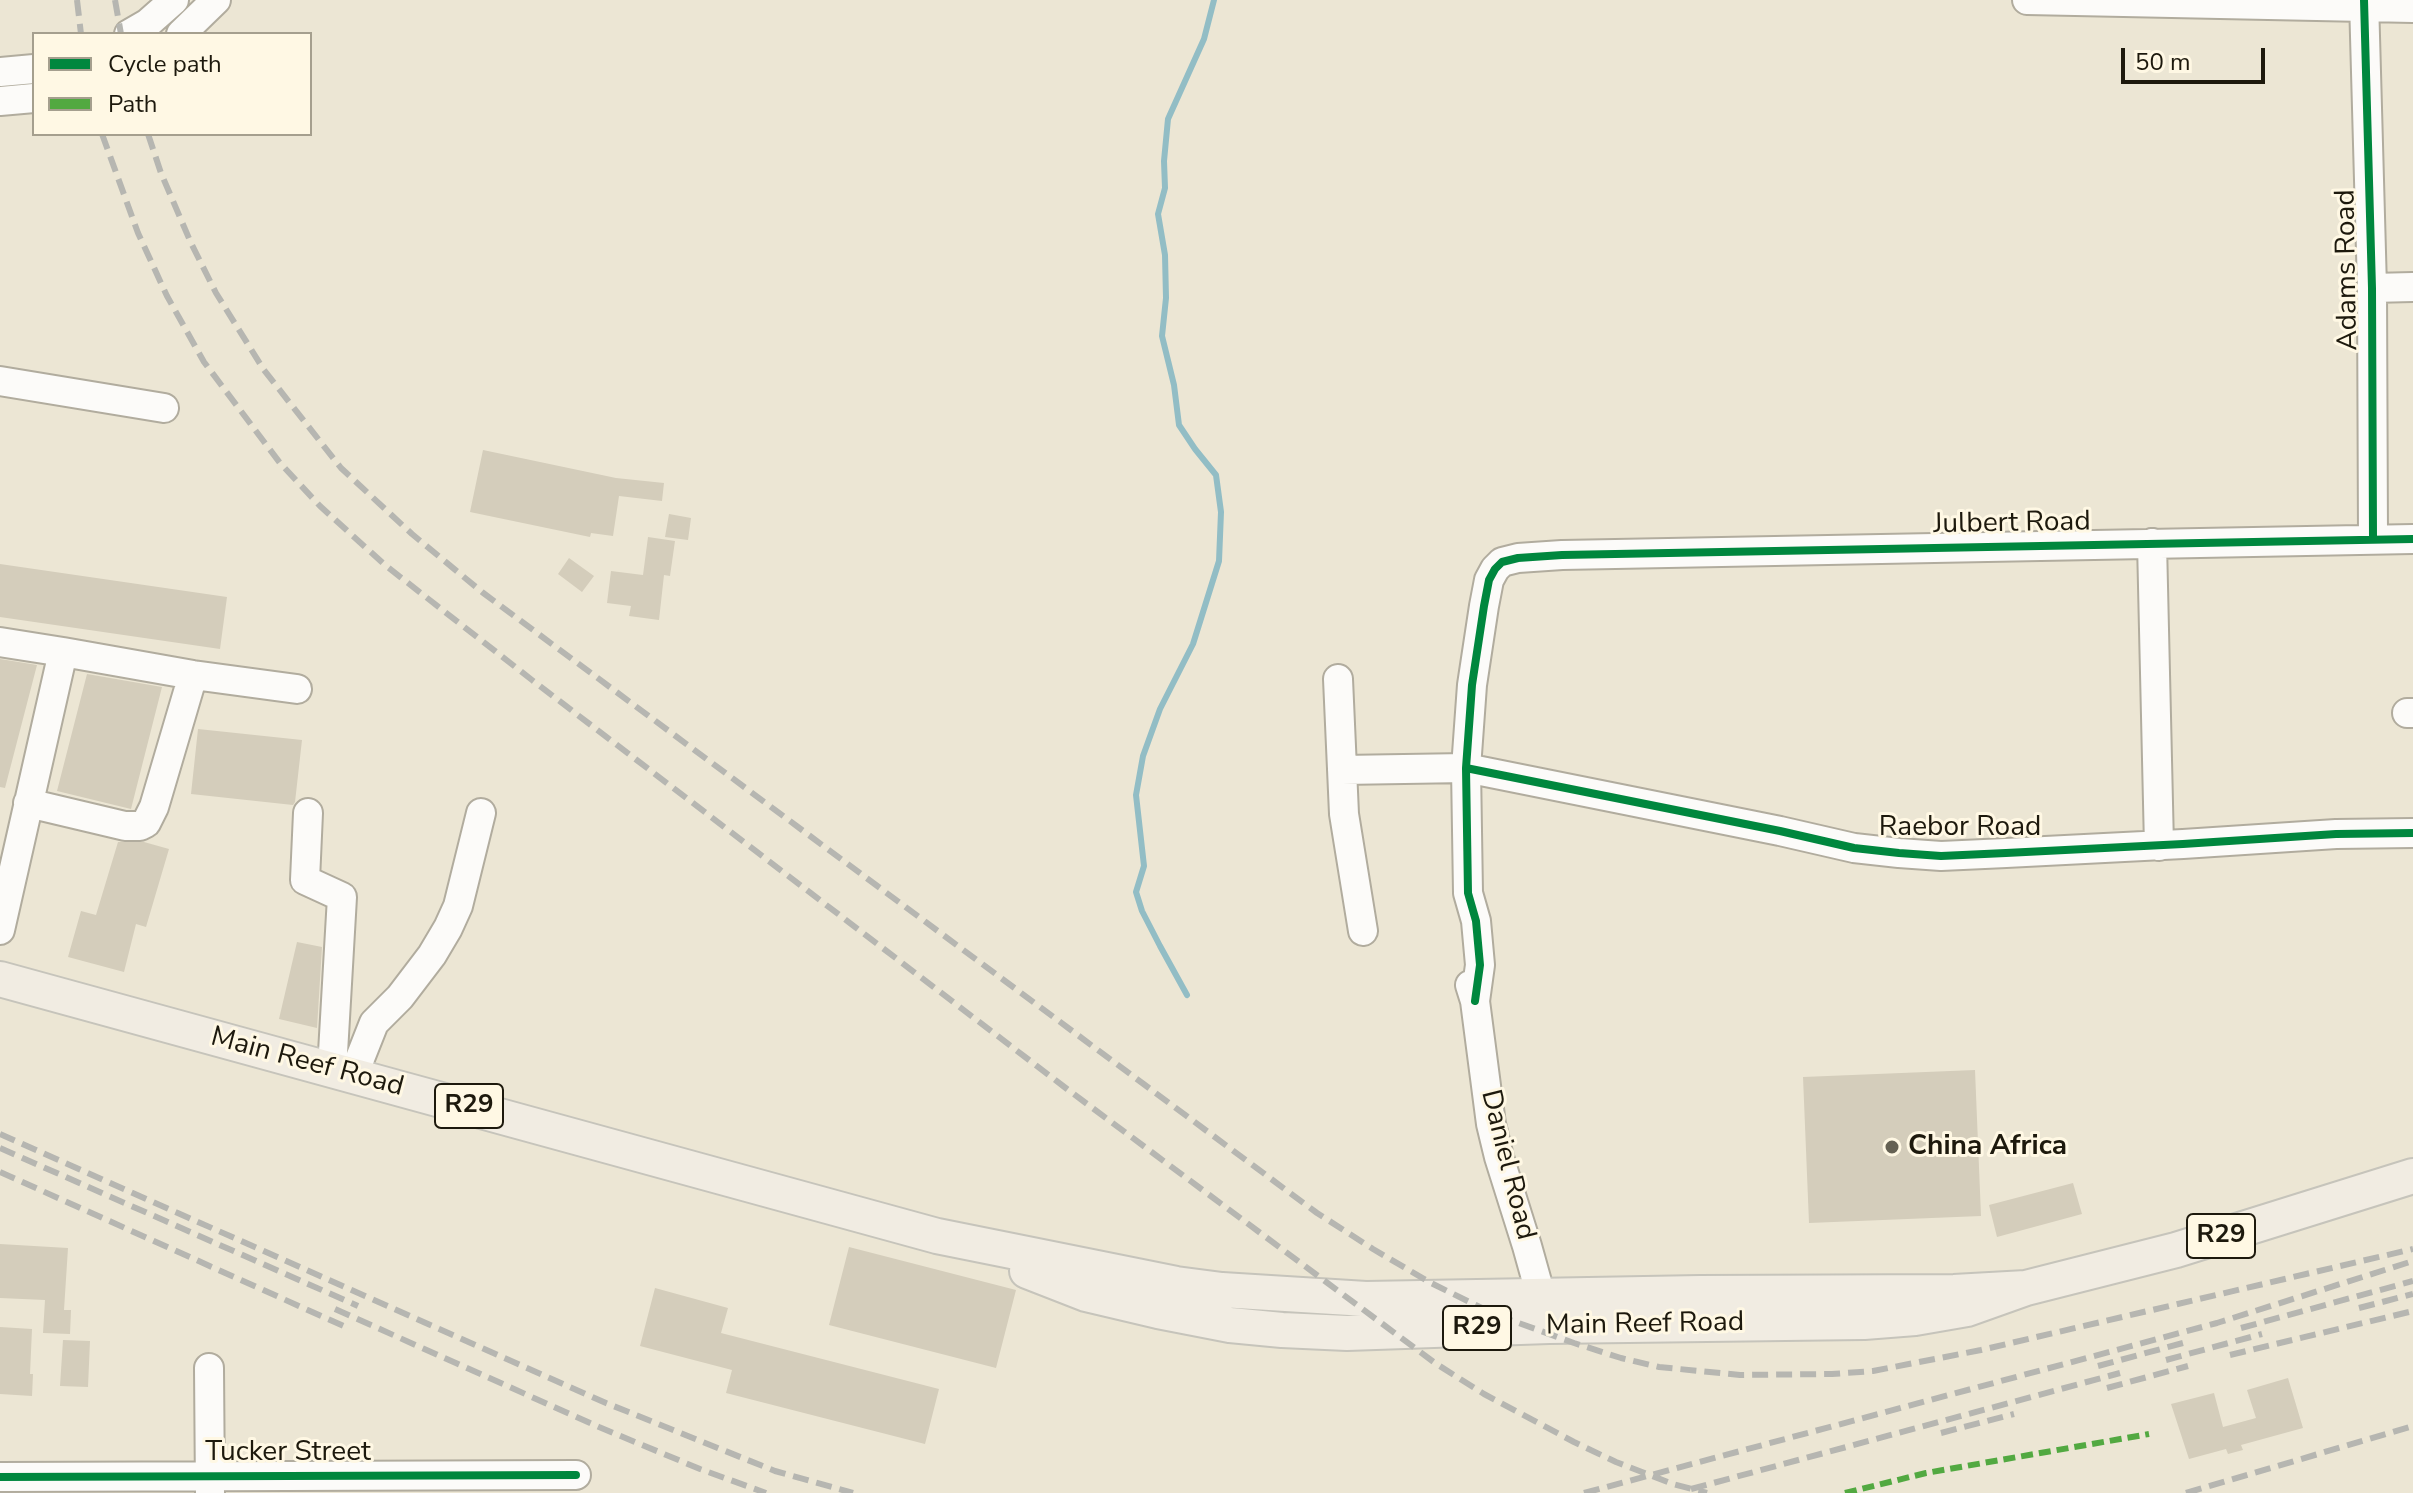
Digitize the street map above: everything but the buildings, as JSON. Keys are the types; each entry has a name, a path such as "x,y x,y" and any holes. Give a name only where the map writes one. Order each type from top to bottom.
{"main road":[{"name":"Main Reef Road","path":"0,979 937,1236 1108,1271 1222,1290 1366,1299 1429,1314 1545,1311 1700,1293 1954,1292 2026,1288 2176,1250 2413,1176"}],"street":[{"path":"138,28 174,0"},
{"path":"183,32 216,0"},
{"path":"2027,0 2364,3 2413,8"},
{"name":"Adams Road","path":"2364,3 2372,288 2373,539"},
{"path":"0,72 32,69"},
{"path":"0,101 32,98"},
{"path":"2372,288 2413,287"},
{"path":"0,381 164,408"},
{"name":"Julbert Road","path":"1651,553 2413,539"},
{"path":"2152,543 2159,846"},
{"name":"Daniel Road","path":"1545,1311 1494,1135 1475,1001 1466,962 1463,929 1468,893 1466,768 1479,631 1489,580 1502,562 1518,558 1651,553"},
{"path":"0,642 193,675 297,689"},
{"path":"0,930 17,813 63,652"},
{"path":"17,813 125,826 146,823 154,807 193,675"},
{"path":"1338,679 1344,814 1363,931"},
{"name":"Raebor Road","path":"1342,770 1466,768 1854,848 1941,856 2336,834 2413,833"},
{"path":"308,813 305,880 342,897 342,1073"},
{"path":"342,1073 374,1023 400,997 448,928 458,906 481,813"},
{"path":"209,1368 210,1484"},
{"name":"Tucker Street","path":"0,1477 210,1484 443,1484 576,1475"}],"waterway":[{"path":"1187,995 1142,911 1136,892 1144,866 1136,795 1143,756 1160,709 1193,644 1219,561 1221,512 1216,475 1179,425 1174,385 1162,336 1166,298 1165,255 1158,214 1165,188 1168,119 1204,39 1214,0"}],"railway":[{"path":"77,0 81,32"},
{"path":"115,0 121,32"},
{"path":"103,136 138,233 167,296 204,362 280,463 320,506 385,565 1067,1089 1435,1363 1484,1394 1574,1442 1673,1484 1707,1493"},
{"path":"149,136 191,243 216,293 264,370 341,468 412,534 482,592 1317,1213 1431,1283 1494,1314 1574,1343 1659,1367 1740,1375 1832,1374 1873,1371 1981,1350 2413,1249"},
{"path":"0,1134 606,1403 775,1471 853,1493"},
{"path":"0,1148 358,1306"},
{"path":"0,1172 348,1328"},
{"path":"1584,1493 2217,1323 2413,1261"},
{"path":"2241,1328 2413,1281"},
{"path":"2359,1308 2413,1294"},
{"path":"335,1309 599,1427 766,1493"},
{"path":"2230,1355 2413,1311"},
{"path":"2166,1360 2262,1334"},
{"path":"2098,1366 2183,1343"},
{"path":"2107,1388 2188,1366"},
{"path":"1691,1489 2120,1373"},
{"path":"1941,1433 2014,1414"},
{"path":"2186,1493 2413,1426"}],"marked path":[{"path":"1845,1493 1926,1473 2149,1434"}],"cycle path":[{"path":"2364,0 2372,288 2373,539"},
{"path":"1475,1001 1480,965 1476,921 1468,893 1466,768 1472,685 1484,606 1489,580 1502,562 1562,555 2413,539"},
{"path":"1466,768 1854,848 1941,856 2336,834 2413,833"},
{"path":"0,1477 576,1475"}],"place":[{"name":"China Africa","path":"1892,1147"}]}
